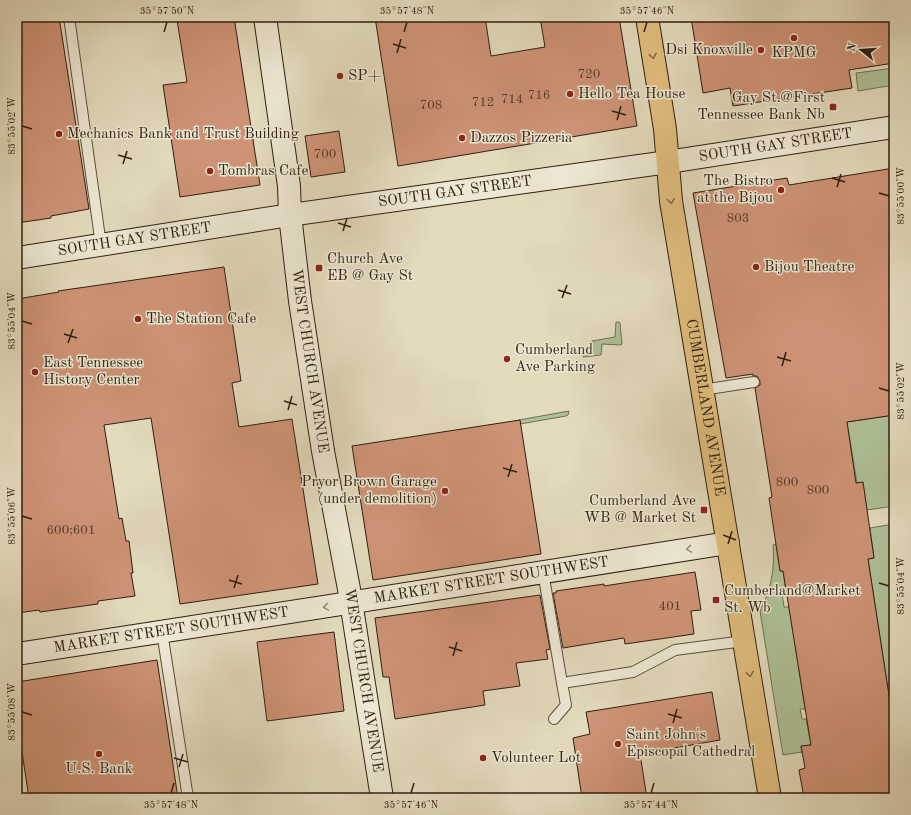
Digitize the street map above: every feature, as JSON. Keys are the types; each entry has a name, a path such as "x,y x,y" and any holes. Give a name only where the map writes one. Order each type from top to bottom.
{"main road":[{"name":"CUMBERLAND AVENUE","path":"647,17 665,129 671,201 770,798"}],"street":[{"name":"WEST CHURCH AVENUE","path":"265,17 289,186 290,215 300,301 323,452 351,603 382,798"},
{"name":"SOUTH GAY STREET","path":"17,258 101,246 290,215 668,162 894,127"},
{"name":"MARKET STREET SOUTHWEST","path":"17,654 728,543"}],"lane":[{"path":"69,17 101,246"},
{"path":"702,390 754,382"},
{"path":"543,572 566,706 554,719"},
{"path":"162,632 188,798"},
{"path":"562,683 633,672 675,650 744,641"}],"green space":[{"path":"894,68 894,85 858,91 856,73"},
{"path":"616,322 620,323 622,344 602,344 601,355 583,357 592,341 615,337"},
{"path":"569,411 568,415 566,416 520,424 519,420"},
{"path":"894,415 894,506 867,510 863,483 857,483 847,422"},
{"path":"894,524 894,728 868,559 874,558 870,528"},
{"path":"776,544 780,571 783,571 786,591 782,592 784,607 789,607 805,709 800,709 802,719 806,719 811,745 801,746 802,752 783,755 760,611 767,595 771,579 773,570 773,545"}],"building":[{"path":"17,17 59,17 89,209 51,216 51,218 17,223"},
{"path":"198,17 234,17 260,185 180,197 163,85 187,82 177,20"},
{"path":"375,17 485,17 491,56 545,47 540,17 619,17 637,126 398,166"},
{"path":"691,17 894,17 894,63 849,70 852,88 733,106 730,88 703,93"},
{"path":"339,131 345,172 311,177 305,136"},
{"path":"894,168 894,415 847,422 856,483 863,482 874,558 868,559 894,728 894,798 804,798 799,770 805,768 801,746 811,745 783,571 780,571 769,498 772,497 755,388 760,385 760,381 757,376 753,376 753,374 726,378 693,193 787,178 789,185"},
{"path":"224,267 241,381 232,383 239,427 292,419 318,584 180,604 151,418 104,425 119,519 122,518 126,541 129,541 133,573 131,573 135,596 98,601 98,604 40,612 39,610 17,613 17,299 59,292 58,291"},
{"name":"Pryor Brown Garage (under demolition)","path":"520,420 541,554 373,580 352,446"},
{"path":"695,572 701,610 691,611 694,634 625,644 624,638 563,648 553,593 556,593 556,591 604,584 604,586"},
{"path":"540,595 550,649 546,650 548,659 516,663 520,686 483,691 485,705 395,719 389,677 383,677 375,618"},
{"path":"334,632 344,711 267,721 257,642"},
{"path":"157,660 178,798 29,798 17,719 17,682"},
{"name":"Saint John's Episcopal Cathedral","path":"712,692 720,740 640,754 647,798 582,798 573,738 590,734 586,712"}],"place":[{"name":"KPMG","path":"794,38"},
{"name":"Dsi Knoxville","path":"761,50"},
{"name":"SP+","path":"340,76"},
{"name":"Hello Tea House","path":"570,94"},
{"name":"Gay St.@First Tennessee Bank Nb","path":"833,107"},
{"name":"Mechanics Bank and Trust Building","path":"59,134"},
{"name":"Dazzos Pizzeria","path":"462,138"},
{"name":"Tombras Cafe","path":"210,171"},
{"name":"The Bistro at the Bijou","path":"781,190"},
{"name":"Bijou Theatre","path":"756,267"},
{"name":"Church Ave EB @ Gay St","path":"319,268"},
{"name":"The Station Cafe","path":"138,319"},
{"name":"Cumberland Ave Parking","path":"507,359"},
{"name":"East Tennessee History Center","path":"35,372"},
{"name":"Pryor Brown Garage (under demolition)","path":"445,491"},
{"name":"Cumberland Ave WB @ Market St","path":"704,510"},
{"name":"Cumberland@Market St. Wb","path":"716,600"},
{"name":"Saint John's Episcopal Cathedral","path":"618,744"},
{"name":"U.S. Bank","path":"99,754"},
{"name":"Volunteer Lot","path":"483,758"}]}
